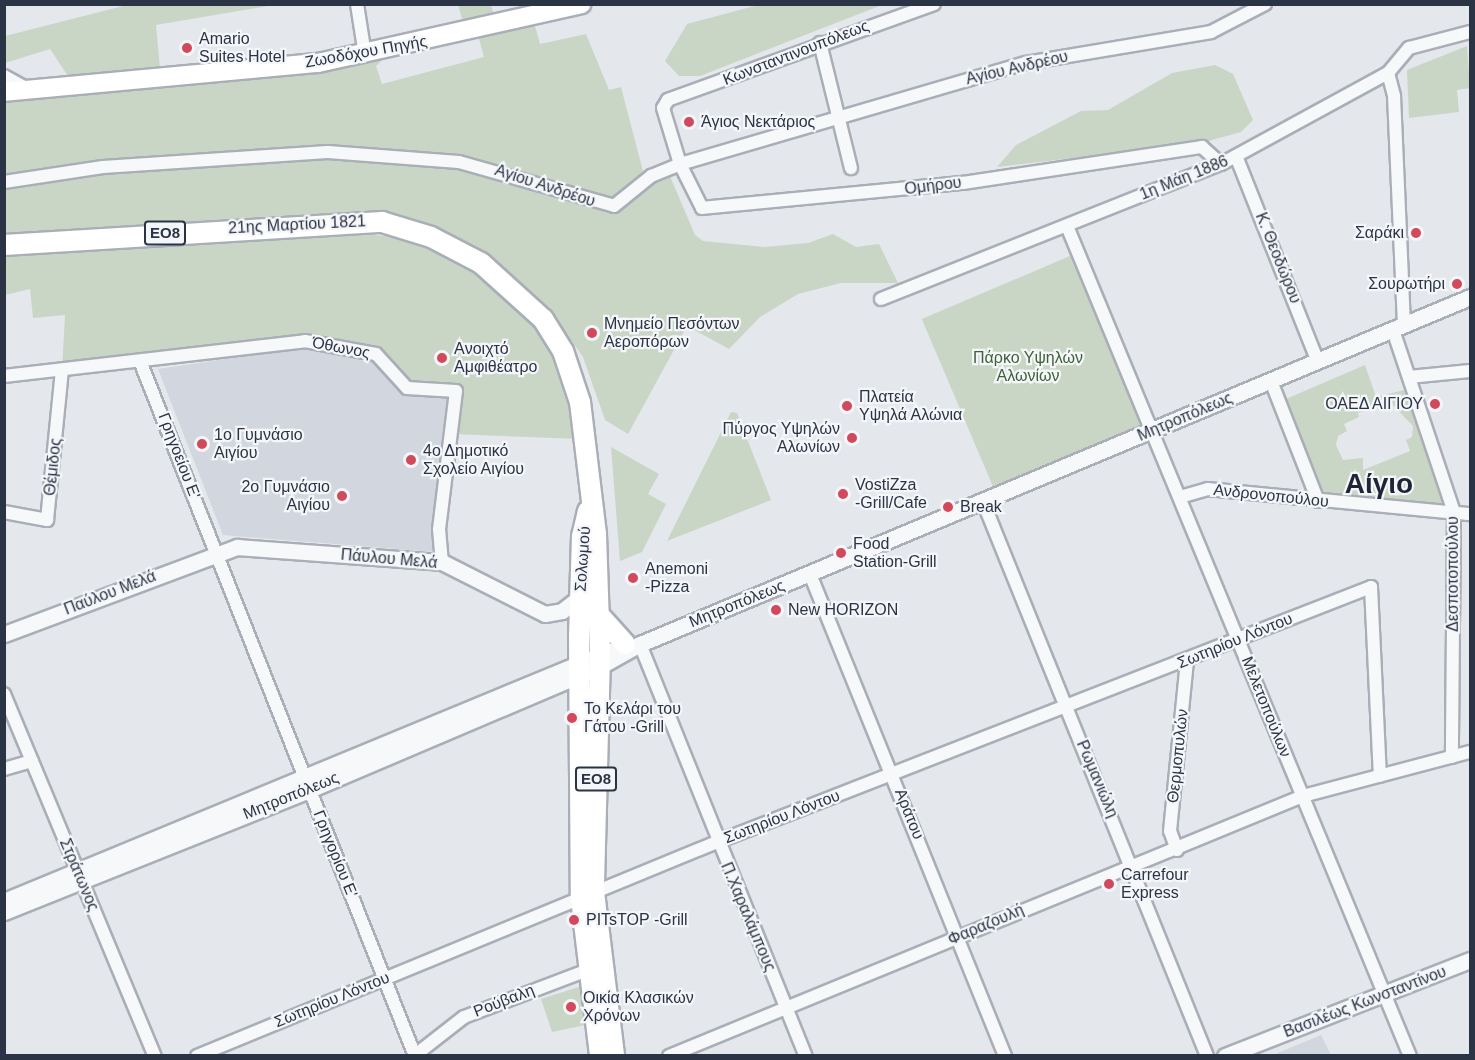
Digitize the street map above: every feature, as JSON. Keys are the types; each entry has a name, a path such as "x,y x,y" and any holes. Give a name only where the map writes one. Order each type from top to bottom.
{"main road":[{"name":"Ζωοδόχου Πηγής","path":"4,92 365,55 581,4"},
{"name":"21ης Μαρτίου 1821","path":"4,245 359,220 431,237 496,273 553,333 582,410 590,505"},
{"name":"Σολωμού","path":"590,505 582,536 580,596 590,665 587,895 596,967 614,1056"},
{"name":"Σολωμού","path":"590,505 599,615 590,665"},
{"path":"599,615 633,644"},
{"name":"Σολωμού","path":"596,967 600,1056"}],"street":[{"path":"357,4 365,55"},
{"name":"Κωνσταντινουπόλεως","path":"680,164 663,108 668,100 820,43 934,4"},
{"name":"Αγίου Ανδρέου","path":"4,182 209,158 328,152 459,162 614,206 645,179 680,164 1026,63 1211,32 1265,4"},
{"name":"1η Μάη 1886","path":"881,299 1221,164 1388,73 1409,48 1470,32"},
{"path":"820,43 851,168"},
{"name":"Δεσποτοπούλου","path":"1388,73 1394,96 1398,328 1409,377 1454,512 1452,757"},
{"path":"4,76 26,88"},
{"name":"Ομήρου","path":"680,164 702,208 716,210 963,183 1202,147 1211,150 1221,164"},
{"name":"Κ. Θεοδώρου","path":"1236,156 1317,360"},
{"name":"Μελετοπούλων","path":"1067,226 1410,1056"},
{"name":"Μητροπόλεως","path":"4,912 80,876 590,665 633,644 984,504 1317,360 1470,297"},
{"name":"Όθωνος","path":"4,376 305,341 376,354 407,388 456,391 440,519 442,562"},
{"name":"Γρηγοείου Ε'","path":"140,361 216,552"},
{"name":"Θέμιδος","path":"4,512 47,520 63,370"},
{"path":"1409,377 1470,370"},
{"path":"1271,381 1318,501"},
{"name":"Ανδρονοπούλου","path":"1180,497 1208,489 1470,514"},
{"name":"Ρωμανιώλη","path":"984,504 1065,704 1135,868 1207,1056"},
{"name":"Πάυλου Μελά","path":"216,552 237,547 442,562 545,614 562,611 580,596"},
{"name":"Παύλου Μελά","path":"4,634 216,552"},
{"name":"Γρηγορίου Ε'","path":"216,552 415,1055"},
{"name":"Αράτου","path":"810,574 959,936 1005,1056"},
{"name":"Σωτηρίου Λόντου","path":"197,1056 717,842 1065,704 1187,660 1371,587 1380,776"},
{"name":"Π.Χαραλάμπους","path":"633,644 806,1056"},
{"name":"Θερμοπυλών","path":"1178,850 1170,831 1187,660"},
{"name":"Στράτωνος","path":"4,694 154,1056"},
{"name":"Φαραζουλή","path":"669,1056 959,936 1135,868 1303,796 1470,752"},
{"path":"4,770 32,761"},
{"name":"Μητροπόλεως","path":"4,901 80,876"},
{"name":"Βασιλέως Κωνσταντίνου","path":"1225,1056 1470,960"},
{"name":"Ρούβαλη","path":"415,1055 464,1017 596,967"}],"shaded area":[{"path":"306,347 372,360 403,393 447,396 434,552 223,535 158,369"},
{"path":"1321,1035 1331,1055 1273,1055"}],"green space":[{"path":"127,5 274,5 156,25 160,69 68,76 50,49 5,63 5,36"},
{"path":"458,5 491,5 494,16 464,25"},
{"path":"758,5 882,5 700,76 679,76 665,61 687,24"},
{"path":"534,22 540,44 586,34 609,90 621,87 645,179 667,169 695,235 703,241 764,247 808,243 833,234 856,247 879,244 898,283 841,283 798,294 760,317 729,349 687,326 628,434 605,420 583,357 549,308 492,258 441,232 392,218 5,237 4,100 393,50 376,66 382,84 484,57 478,35"},
{"path":"1467,46 1470,88 1457,90 1459,112 1409,118 1407,70"},
{"path":"1215,65 1233,74 1253,120 1241,132 1201,143 997,167 1016,145 1081,111 1108,110 1172,73"},
{"path":"339,231 393,237 439,253 475,270 529,317 547,338 568,383 579,439 452,434 456,391 407,388 376,354 305,341 62,370 65,315 33,318 30,289 5,295 5,257"},
{"name":"Πάρκο Υψηλών Αλωνίων","path":"1070,256 1143,428 995,491 922,319"},
{"path":"1365,365 1376,397 1408,389 1446,506 1323,493 1286,399","holes":["1391,403 1413,426 1412,437 1406,440 1410,451 1363,470 1363,458 1343,460 1336,445 1338,436 1347,431 1344,424 1359,417 1358,413"]},
{"path":"731,412 737,413 771,500 667,541"},
{"path":"611,447 659,474 648,494 666,504 642,552 620,561"},
{"path":"585,985 590,1024 552,1032 541,999"}],"place":[{"name":"Amario Suites Hotel","path":"187,48"},
{"name":"Άγιος Νεκτάριος","path":"689,122"},
{"name":"Σαράκι","path":"1416,233"},
{"name":"Σουρωτήρι","path":"1457,284"},
{"name":"Μνημείο Πεσόντων Αεροπόρων","path":"592,333"},
{"name":"Aνοιχτό Aμφιθέατρο","path":"442,358"},
{"name":"ΟΑΕΔ ΑΙΓΙΟΥ","path":"1435,404"},
{"name":"Πλατεία Υψηλά Αλώνια","path":"847,406"},
{"name":"Πύργος Υψηλών Αλωνίων","path":"852,438"},
{"name":"1ο Γυμνάσιο Αιγίου","path":"202,444"},
{"name":"4ο Δημοτικό Σχολείο Αιγίου","path":"411,460"},
{"name":"VostiZza -Grill/Cafe","path":"843,494"},
{"name":"2ο Γυμνάσιο Αιγίου","path":"342,496"},
{"name":"Break","path":"948,507"},
{"name":"Food Station-Grill","path":"841,553"},
{"name":"Anemoni -Pizza","path":"633,578"},
{"name":"New HORIZON","path":"776,610"},
{"name":"Το Κελάρι του Γάτου -Grill","path":"572,718"},
{"name":"Carrefour Express","path":"1109,884"},
{"name":"PITsTOP -Grill","path":"574,920"},
{"name":"Οικία Κλασικών Χρόνων","path":"571,1007"}],"district":[{"name":"Αίγιο","path":"1379,484"}]}
